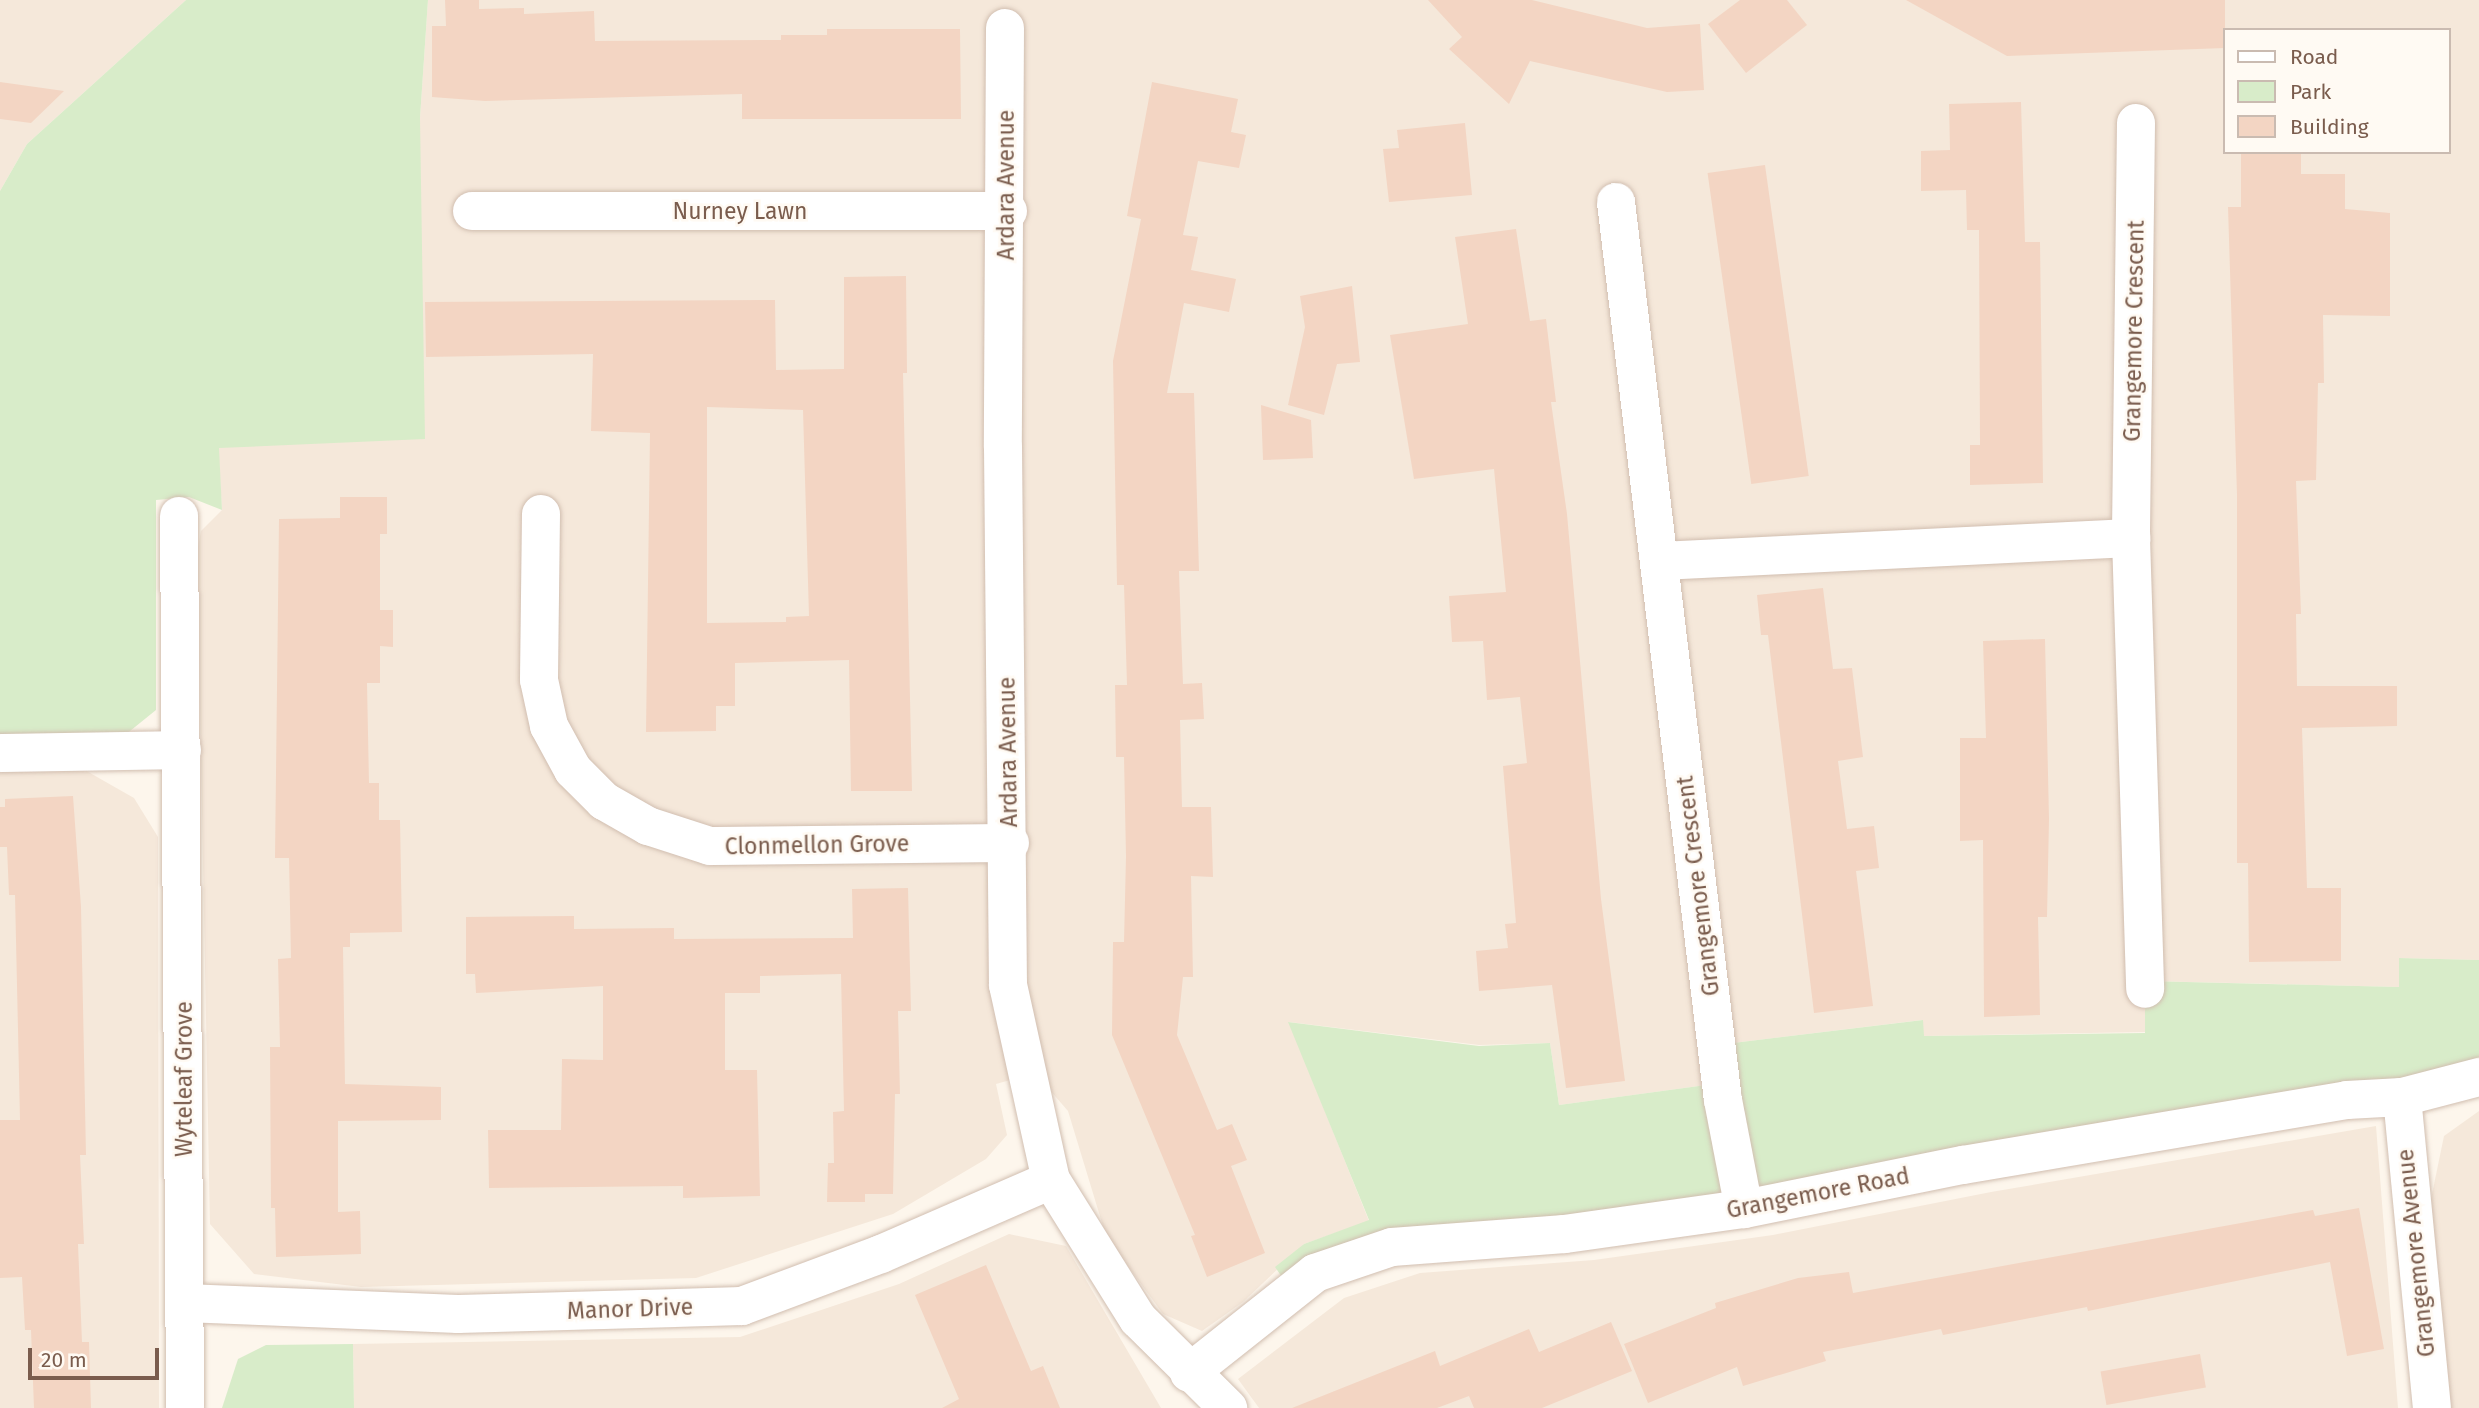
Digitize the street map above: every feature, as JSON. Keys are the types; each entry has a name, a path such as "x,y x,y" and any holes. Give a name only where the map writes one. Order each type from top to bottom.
{"street":[{"name":"Ardara Avenue","path":"1005,28 1008,211 1003,447 1010,843 1008,985 1051,1180 1138,1319 1189,1373 1228,1408"},
{"name":"Grangemore Crescent","path":"2136,123 2132,538 2145,989"},
{"name":"Grangemore Crescent","path":"1616,202 1723,1100 1744,1209"},
{"name":"Nurney Lawn","path":"472,211 1008,211"},
{"name":"Clonmellon Grove","path":"541,514 539,680 549,726 573,770 604,801 648,825 710,846 1010,843"},
{"name":"Wyteleaf Grove","path":"179,516 185,1408"},
{"path":"1659,561 2132,538"},
{"path":"0,753 182,750"},
{"name":"Grangemore Road","path":"1189,1373 1315,1273 1392,1247 1565,1234 1744,1209 1963,1165 2347,1100 2403,1097 2479,1077"},
{"name":"Grangemore Avenue","path":"2403,1097 2432,1408"},
{"name":"Manor Drive","path":"185,1303 457,1314 742,1306 881,1254 1051,1180"}],"shaded area":[{"path":"0,0 186,0 27,144 0,191"},
{"path":"428,0 2479,0 2479,960 2399,958 2400,987 2145,981 2145,1032 1923,1036 1922,1020 1717,1045 1721,1083 1559,1105 1550,1043 1479,1045 1289,1022 1369,1221 1304,1244 1243,1302 1202,1331 1163,1314 1106,1236 1068,1111 1035,1073 996,1084 1007,1135 986,1159 893,1214 696,1278 361,1287 254,1274 210,1224 197,552 201,531 222,510 218,448 420,118"},
{"path":"0,766 83,769 134,798 158,837 159,1408 0,1408"},
{"path":"2479,1111 2479,1408 2444,1408 2431,1199 2444,1136"},
{"path":"2376,1126 2398,1408 1259,1408 1238,1379 1344,1298 1420,1273 1594,1260 1773,1235 1991,1192"},
{"path":"1009,1234 1066,1246 1161,1408 354,1408 353,1344 740,1337 899,1284"}],"green space":[{"path":"186,0 428,0 420,118 425,439 219,448 222,510 189,497 156,500 156,710 83,769 0,766 0,191 27,144"},
{"path":"2399,958 2479,960 2479,1076 1392,1247 1291,1290 1275,1267 1304,1244 1369,1220 1288,1022 1479,1046 1550,1043 1559,1105 1721,1083 1717,1045 1923,1020 1924,1036 2145,1033 2145,981 2399,987"},
{"path":"353,1344 354,1408 222,1408 238,1359 266,1345"}],"building":[{"path":"445,0 479,0 479,9 524,8 524,14 594,11 595,41 781,40 781,35 827,35 827,29 960,29 961,119 742,119 742,94 485,101 432,97 432,26 446,26"},
{"path":"1428,0 1532,0 1647,28 1700,24 1704,90 1667,92 1530,61 1509,104 1449,49 1462,37"},
{"path":"1740,0 1787,0 1807,25 1746,73 1708,24"},
{"path":"1906,0 2225,0 2224,48 2007,56"},
{"path":"0,82 64,91 31,123 0,119"},
{"path":"1152,82 1238,99 1231,132 1246,135 1239,168 1198,161 1183,235 1198,237 1191,270 1236,279 1229,312 1184,303 1167,393 1194,393 1199,571 1179,571 1183,684 1202,683 1204,719 1180,720 1182,807 1211,807 1213,877 1191,876 1193,977 1183,977 1177,1035 1217,1130 1232,1124 1247,1160 1231,1166 1265,1253 1207,1277 1191,1236 1195,1235 1112,1035 1113,942 1124,942 1126,856 1124,757 1116,757 1115,685 1127,685 1124,585 1117,585 1113,361 1141,219 1127,216"},
{"path":"2021,102 2025,242 2040,242 2043,483 1970,485 1970,445 1980,445 1979,230 1967,230 1966,190 1921,191 1921,151 1950,150 1949,104"},
{"path":"1465,123 1472,195 1389,202 1383,149 1399,148 1397,130"},
{"path":"2241,154 2301,154 2301,174 2345,174 2345,209 2390,213 2390,316 2323,315 2324,383 2318,383 2316,480 2296,481 2301,614 2296,614 2297,686 2397,686 2397,726 2302,728 2307,888 2341,888 2341,961 2249,962 2248,863 2237,863 2237,495 2228,207 2241,207"},
{"path":"1765,165 1809,476 1751,484 1708,173"},
{"path":"1516,229 1530,321 1546,319 1556,402 1551,402 1567,514 1601,899 1625,1081 1566,1088 1552,985 1479,991 1476,951 1508,948 1505,924 1516,923 1503,766 1527,763 1520,697 1487,700 1483,641 1452,642 1449,596 1506,592 1494,469 1414,479 1390,335 1468,324 1455,237"},
{"path":"906,276 907,373 903,373 912,791 851,791 849,660 735,663 735,706 716,706 716,731 646,732 650,433 591,431 593,354 426,357 425,302 775,300 776,370 844,369 844,277","holes":["707,407 803,410 809,616 786,617 786,622 707,623"]},
{"path":"1352,286 1360,362 1337,364 1324,415 1288,405 1305,327 1300,296"},
{"path":"1261,405 1311,420 1313,458 1263,460"},
{"path":"340,497 387,497 387,534 380,534 380,610 393,610 393,647 380,646 380,683 367,683 369,783 379,783 379,820 400,820 402,932 350,933 350,947 343,947 345,1084 441,1087 441,1120 338,1121 338,1212 360,1211 361,1254 276,1257 275,1208 271,1208 270,1047 280,1047 278,959 291,958 289,858 275,858 279,519 340,518"},
{"path":"1823,588 1833,669 1852,668 1863,757 1838,761 1847,829 1874,826 1879,868 1856,871 1873,1006 1814,1013 1768,635 1761,635 1757,595"},
{"path":"2045,639 2049,819 2047,917 2038,917 2040,1015 1984,1017 1983,840 1960,841 1960,738 1986,738 1983,641"},
{"path":"73,796 81,907 86,1155 80,1155 84,1244 78,1244 82,1342 89,1342 91,1408 34,1408 31,1330 25,1330 22,1277 0,1278 0,1120 20,1120 15,895 9,895 7,847 0,847 0,807 5,807 5,799"},
{"path":"908,888 911,1011 898,1011 900,1094 895,1094 893,1194 865,1194 865,1202 827,1202 828,1163 834,1163 833,1112 844,1111 841,974 760,976 760,993 725,993 725,1070 757,1070 760,1196 683,1198 683,1186 489,1188 488,1130 561,1130 562,1059 603,1060 603,986 476,993 475,974 466,974 466,917 574,916 574,929 674,928 674,939 853,938 852,889"},
{"path":"2359,1208 2384,1349 2347,1356 2330,1262 2088,1311 2087,1307 1943,1335 1941,1329 1823,1352 1826,1361 1743,1386 1737,1367 1648,1403 1624,1344 1716,1308 1715,1303 1798,1278 1849,1272 1853,1293 2313,1210 2315,1216"},
{"path":"986,1265 1031,1371 1043,1366 1060,1408 942,1408 959,1399 915,1295"},
{"path":"1611,1322 1632,1371 1542,1408 1474,1408 1469,1396 1437,1408 1292,1408 1435,1351 1440,1366 1529,1329 1539,1352"},
{"path":"2200,1354 2206,1387 2106,1405 2101,1372"}]}
